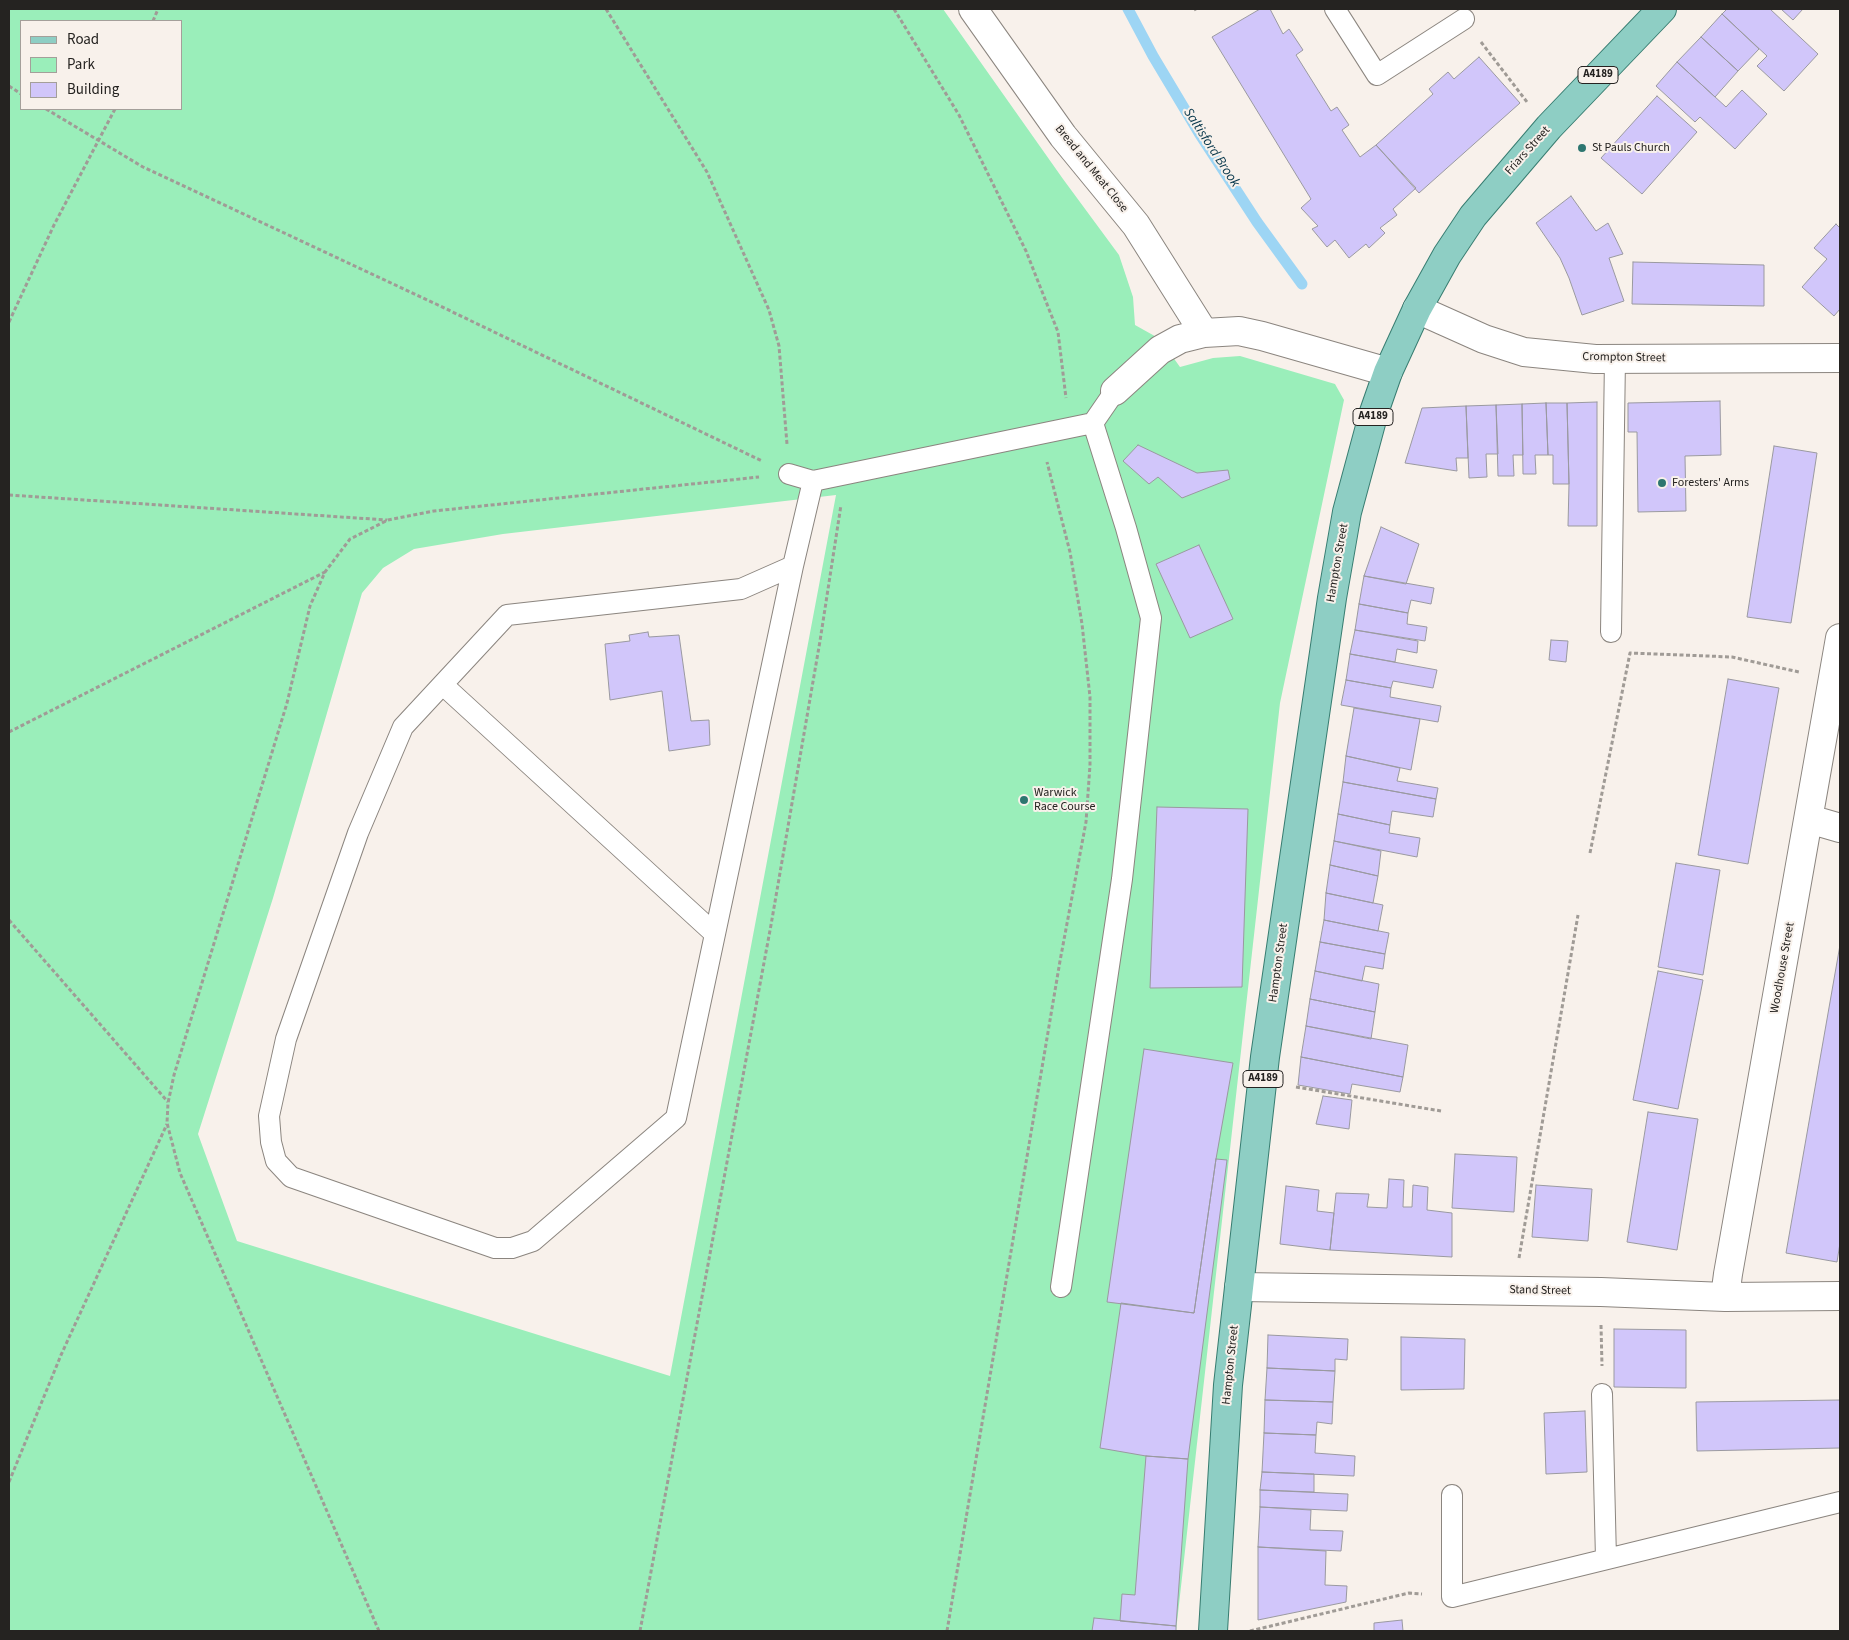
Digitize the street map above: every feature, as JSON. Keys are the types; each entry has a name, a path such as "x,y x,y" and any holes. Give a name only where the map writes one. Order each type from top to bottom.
{"main road":[{"name":"Friars Street","path":"1417,309 1446,255 1473,216 1549,127 1662,9"},
{"name":"Hampton Street","path":"1213,1631 1228,1386 1262,1082 1312,725 1347,512 1374,412 1388,372 1417,309"}],"street":[{"name":"Bread and Meat Close","path":"973,9 1053,123 1136,225 1204,333"},
{"name":"Crompton Street","path":"1417,309 1484,339 1524,352 1595,359 1840,358"},
{"path":"1115,391 1160,350 1180,339 1204,333 1239,331 1388,372"},
{"name":"Woodhouse Street","path":"1726,1297 1728,1274 1840,638"},
{"path":"1809,819 1840,828"},
{"name":"Stand Street","path":"1239,1287 1601,1292 1726,1297 1840,1296"}],"lane":[{"path":"1339,10 1377,75 1464,19"},
{"path":"1612,632 1615,358"},
{"path":"790,474 813,481 845,476 1093,424 1115,391"},
{"path":"1061,1287 1122,879 1151,618 1126,528 1093,424"},
{"path":"792,566 741,588 507,615 403,728 358,833 286,1039 269,1116 271,1142 276,1161 291,1178 495,1248 512,1248 533,1240 676,1118 792,566 813,481"},
{"path":"443,685 715,934"},
{"path":"1602,1394 1606,1559"},
{"path":"1452,1495 1452,1597 1840,1502"}],"path":[{"path":"606,9 707,172 769,310 779,346 790,474"},
{"path":"894,9 959,115 1026,251 1058,332 1069,428"},
{"path":"1464,19 1529,104"},
{"path":"9,86 20,93"},
{"path":"48,110 143,167 436,304 790,474"},
{"path":"9,322 54,225 114,110"},
{"path":"947,1631 1060,960 1086,822 1090,765 1090,697 1082,624 1070,552 1040,434"},
{"path":"9,495 388,520 434,511 790,474"},
{"path":"640,1631 771,925 820,641 845,476"},
{"path":"9,732 325,572 350,540 388,520"},
{"path":"1590,853 1630,653 1732,657 1833,679"},
{"path":"1514,1291 1578,915"},
{"path":"9,920 168,1102"},
{"path":"1262,1082 1440,1111"},
{"path":"9,1482 61,1356 167,1123"},
{"path":"1601,1292 1602,1394"},
{"path":"1250,1631 1409,1593 1452,1597"}],"green space":[{"name":"Warwick Race Course","path":"9,9 943,9 1119,255 1133,297 1135,325 1160,339 1180,367 1213,358 1240,356 1335,384 1344,400 1280,703 1176,1631 9,1631","holes":["836,495 670,1376 237,1241 198,1134 273,898 362,593 383,568 414,549 503,534"]}],"building":[{"path":"1260,9 1270,9 1283,34 1289,29 1303,50 1296,55 1331,111 1337,107 1349,125 1342,130 1360,157 1376,145 1416,188 1393,209 1397,215 1380,228 1385,233 1369,248 1366,244 1349,258 1335,240 1327,247 1312,229 1318,226 1301,208 1311,199 1212,37"},
{"path":"1727,9 1770,9 1818,54 1784,91 1757,66 1767,56 1722,14"},
{"path":"1781,9 1803,9 1793,20"},
{"path":"1722,14 1759,49 1738,71 1701,37"},
{"path":"1701,37 1738,71 1715,97 1677,62"},
{"path":"1479,57 1520,103 1419,193 1376,145 1433,94 1429,89 1448,72 1454,79"},
{"path":"1677,62 1726,107 1742,90 1767,114 1735,149 1700,117 1695,122 1656,86"},
{"path":"1657,96 1697,132 1642,194 1601,158"},
{"path":"1571,196 1596,231 1608,223 1623,254 1609,258 1624,301 1582,315 1560,258 1536,223"},
{"path":"1836,224 1840,228 1840,309 1834,316 1802,287 1827,259 1814,248"},
{"path":"1633,262 1764,265 1764,306 1632,304"},
{"name":"Foresters' Arms","path":"1720,401 1721,455 1685,456 1686,511 1638,512 1637,432 1628,432 1628,403"},
{"path":"1597,402 1597,526 1568,526 1567,403"},
{"path":"1546,403 1548,455 1535,455 1536,474 1523,474 1522,404"},
{"path":"1546,403 1567,403 1569,484 1553,484 1553,455 1548,455"},
{"path":"1522,404 1523,455 1513,455 1514,476 1498,476 1496,405"},
{"path":"1496,405 1498,454 1486,454 1487,477 1469,478 1466,406"},
{"path":"1466,406 1468,458 1456,458 1457,471 1405,463 1422,408"},
{"path":"1138,445 1197,473 1228,470 1230,479 1182,498 1158,477 1149,484 1123,461"},
{"path":"1774,446 1817,453 1791,623 1747,617"},
{"path":"1381,527 1419,544 1406,584 1364,576"},
{"path":"1199,545 1233,619 1190,638 1156,564"},
{"path":"1364,576 1434,588 1431,604 1411,600 1408,613 1359,604"},
{"path":"1359,604 1408,613 1407,624 1427,627 1425,641 1355,630"},
{"path":"1355,630 1418,641 1417,653 1397,649 1395,662 1350,654"},
{"path":"648,632 649,637 679,635 691,721 709,720 710,745 669,751 662,691 610,700 605,644 630,641 629,635"},
{"path":"1551,640 1568,641 1566,662 1549,660"},
{"path":"1350,654 1437,670 1433,688 1393,681 1391,688 1346,680"},
{"path":"1728,679 1779,688 1748,864 1698,855"},
{"path":"1346,680 1391,688 1390,697 1441,706 1438,722 1341,705"},
{"path":"1354,708 1420,719 1411,770 1346,756"},
{"path":"1346,756 1400,768 1397,781 1438,788 1436,799 1343,782"},
{"path":"1343,782 1436,799 1433,817 1392,811 1390,825 1338,814"},
{"path":"1157,807 1248,809 1242,987 1150,988"},
{"path":"1338,814 1390,825 1389,833 1420,838 1417,857 1334,841"},
{"path":"1334,841 1381,851 1378,876 1330,865"},
{"path":"1676,863 1720,870 1703,975 1658,967"},
{"path":"1330,865 1378,876 1373,903 1326,893"},
{"path":"1326,893 1383,905 1378,931 1324,920"},
{"path":"1324,920 1389,933 1385,954 1320,942"},
{"path":"1320,942 1385,954 1383,969 1365,966 1362,981 1315,971"},
{"path":"1840,945 1840,1243 1837,1262 1786,1253"},
{"path":"1315,971 1379,984 1375,1012 1310,999"},
{"path":"1658,971 1703,980 1678,1109 1633,1100"},
{"path":"1310,999 1375,1012 1371,1039 1306,1026"},
{"path":"1306,1026 1408,1045 1403,1077 1301,1057"},
{"path":"1144,1049 1233,1063 1216,1159 1194,1313 1107,1302"},
{"path":"1301,1057 1403,1077 1400,1092 1352,1084 1350,1094 1298,1085"},
{"path":"1323,1096 1352,1100 1349,1129 1316,1124"},
{"path":"1648,1112 1698,1119 1677,1250 1627,1242"},
{"path":"1455,1154 1517,1157 1514,1212 1452,1208"},
{"path":"1216,1159 1227,1160 1188,1459 1146,1456 1100,1448 1121,1303 1194,1313"},
{"path":"1389,1179 1404,1180 1403,1207 1412,1207 1413,1185 1428,1187 1427,1210 1452,1213 1452,1257 1330,1250 1336,1193 1369,1194 1367,1207 1387,1208"},
{"path":"1536,1185 1592,1189 1588,1241 1532,1237"},
{"path":"1286,1186 1319,1190 1317,1211 1334,1213 1330,1250 1280,1244"},
{"path":"1614,1329 1686,1330 1686,1388 1614,1387"},
{"path":"1268,1335 1348,1339 1347,1360 1335,1359 1335,1371 1267,1368"},
{"path":"1401,1337 1465,1339 1464,1389 1401,1390"},
{"path":"1267,1368 1335,1371 1333,1402 1265,1400"},
{"path":"1265,1400 1333,1402 1332,1424 1317,1422 1316,1435 1264,1433"},
{"path":"1840,1400 1840,1448 1697,1451 1696,1402"},
{"path":"1585,1411 1587,1472 1546,1474 1544,1413"},
{"path":"1264,1433 1316,1435 1315,1453 1355,1456 1354,1476 1262,1472"},
{"path":"1146,1456 1188,1459 1176,1626 1120,1621 1122,1594 1135,1595"},
{"path":"1262,1472 1314,1474 1314,1492 1260,1490"},
{"path":"1260,1490 1348,1494 1347,1511 1260,1507"},
{"path":"1260,1507 1311,1510 1310,1530 1343,1531 1341,1551 1258,1547"},
{"path":"1258,1547 1326,1551 1325,1585 1347,1586 1346,1602 1258,1620"},
{"path":"1094,1618 1176,1626 1176,1631 1092,1631"},
{"path":"1402,1620 1403,1631 1374,1631 1374,1623"}],"waterway":[{"name":"Saltisford Brook","path":"1128,9 1153,56 1199,133 1257,222 1302,284"}],"place":[{"name":"St Pauls Church","path":"1582,148"},
{"name":"Foresters' Arms","path":"1662,483"},
{"name":"Warwick Race Course","path":"1024,800"}]}
